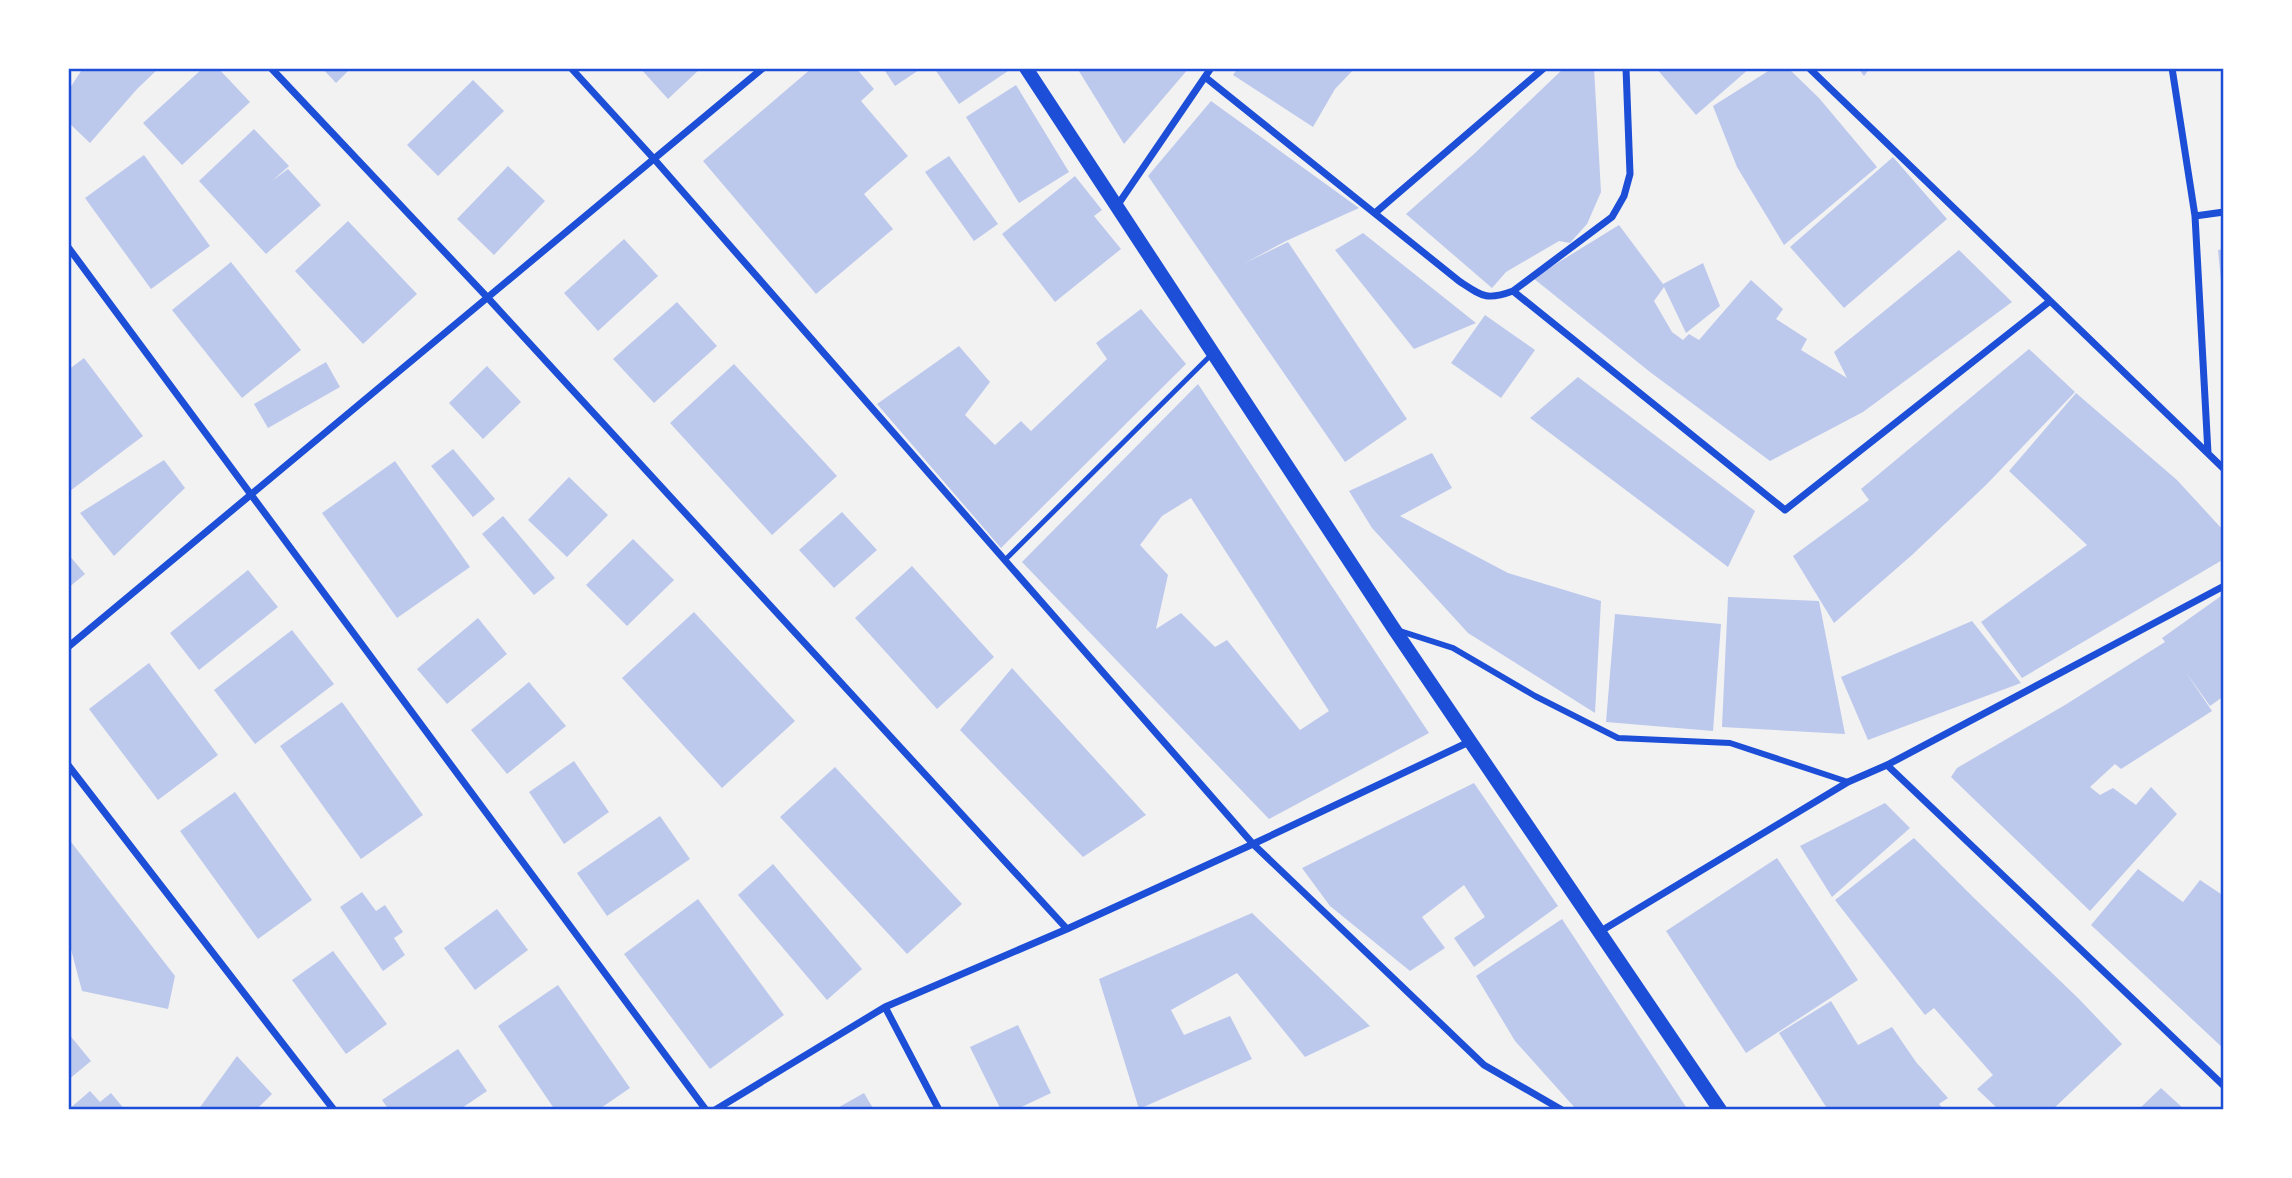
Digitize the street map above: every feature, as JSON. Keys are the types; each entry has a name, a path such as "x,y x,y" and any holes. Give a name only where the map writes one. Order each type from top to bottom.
{"main road":[{"path":"1026,68 1394,629 1720,1110"}],"street":[{"path":"271,68 487,297 1067,929"},
{"path":"571,68 655,160 1253,844 1484,1065 1562,1110"},
{"path":"68,647 763,68"},
{"path":"1117,206 1211,68"},
{"path":"1375,213 1545,68"},
{"path":"1205,77 1441,267 1477,293 1494,298 1513,291 1612,217 1624,195 1630,174 1626,68"},
{"path":"1809,68 2224,469"},
{"path":"2172,68 2195,216 2208,453"},
{"path":"2195,216 2224,212"},
{"path":"68,247 706,1110"},
{"path":"1513,291 1785,510 2050,301"},
{"path":"1601,931 1848,782 1887,765 2224,586"},
{"path":"1394,629 1453,649 1535,696 1618,738 1730,743 1848,782"},
{"path":"715,1110 885,1007 1067,929 1471,741"},
{"path":"68,765 334,1110"},
{"path":"1887,765 2224,1086"},
{"path":"885,1007 939,1110"}],"lane":[{"path":"1004,560 1213,352"}],"building":[{"path":"83,68 159,68 90,143 68,122 68,91"},
{"path":"203,68 218,68 250,102 182,165 143,123"},
{"path":"322,68 351,68 336,83"},
{"path":"640,68 701,68 668,99"},
{"path":"812,68 856,68 874,89 861,101 908,156 864,194 893,229 816,294 703,161"},
{"path":"883,68 922,68 895,86"},
{"path":"934,68 1006,68 1008,71 959,104"},
{"path":"1077,68 1189,68 1124,144"},
{"path":"1238,68 1355,68 1335,89 1313,127 1233,75"},
{"path":"1564,68 1594,68 1601,192 1587,224 1570,243 1559,241 1506,272 1492,288 1406,214"},
{"path":"1656,68 1750,68 1696,115"},
{"path":"1773,68 1788,68 1819,98 1877,167 1784,245 1737,167 1713,106"},
{"path":"1858,68 1870,68 1864,76"},
{"path":"473,80 504,111 438,176 407,145"},
{"path":"1016,85 1069,172 1019,203 966,117"},
{"path":"1211,101 1359,208 1286,241 1245,263 1288,242 1407,419 1345,462 1148,176"},
{"path":"254,129 289,166 272,181 288,169 321,205 266,254 199,181"},
{"path":"144,155 210,246 151,289 85,198"},
{"path":"949,156 998,224 974,241 925,172"},
{"path":"1893,157 1947,219 1844,308 1790,247"},
{"path":"508,166 545,201 494,255 457,219"},
{"path":"1075,176 1102,210 1094,216 1121,249 1055,302 1002,234"},
{"path":"348,221 417,294 363,344 295,271"},
{"path":"1619,225 1663,284 1703,263 1720,306 1686,333 1664,287 1654,301 1672,332 1683,340 1689,334 1699,340 1751,280 1783,309 1776,319 1807,339 1801,350 1847,378 1834,352 1959,250 2012,302 1863,412 1770,461 1650,372 1533,278"},
{"path":"1363,233 1476,323 1414,349 1335,250"},
{"path":"624,239 658,276 598,331 564,293"},
{"path":"2224,249 2224,291 2222,291 2218,250"},
{"path":"231,262 301,350 242,398 172,310"},
{"path":"677,302 717,346 654,403 613,359"},
{"path":"1141,309 1186,364 1001,548 877,404 959,346 990,382 965,415 995,445 1021,421 1031,431 1107,359 1096,343"},
{"path":"1485,315 1535,350 1501,398 1451,363"},
{"path":"2029,349 2075,392 1986,485 1834,623 1793,556 1869,500 1861,489"},
{"path":"84,358 143,436 70,491 68,370"},
{"path":"326,362 340,387 268,428 254,404"},
{"path":"734,364 837,476 772,535 670,423"},
{"path":"487,366 521,402 483,439 449,403"},
{"path":"1578,377 1755,511 1728,567 1530,418"},
{"path":"1198,384 1429,733 1269,819 1022,562","holes":["1191,498 1329,711 1300,730 1227,640 1215,647 1181,613 1156,629 1168,575 1140,545 1162,516"]},
{"path":"2076,393 2177,480 2223,530 2224,559 2022,678 1981,622 2087,545 2009,471"},
{"path":"453,449 495,499 473,517 431,466"},
{"path":"1432,453 1452,488 1400,516 1508,573 1601,601 1595,713 1468,633 1372,528 1349,491"},
{"path":"164,460 185,488 114,556 80,513"},
{"path":"395,461 470,567 397,618 322,513"},
{"path":"569,477 608,515 567,557 528,520"},
{"path":"842,512 877,550 834,588 799,550"},
{"path":"503,516 555,578 534,595 482,534"},
{"path":"633,539 674,580 627,626 586,585"},
{"path":"68,554 85,574 68,588"},
{"path":"912,566 994,657 937,709 855,618"},
{"path":"248,570 278,607 199,670 170,633"},
{"path":"2221,596 2224,600 2224,696 2210,706 2185,671 2212,711 2121,769 2115,764 2090,787 2100,795 2113,788 2136,805 2151,787 2177,814 2090,911 1951,777 1957,768 2165,642 2162,638"},
{"path":"1728,597 1819,601 1845,734 1722,727"},
{"path":"694,612 795,721 722,788 622,678"},
{"path":"1615,614 1721,624 1713,731 1606,722"},
{"path":"478,618 507,654 447,704 417,669"},
{"path":"1972,621 2021,683 1868,740 1841,677"},
{"path":"292,630 334,684 255,744 214,690"},
{"path":"149,663 218,755 158,800 89,709"},
{"path":"1012,668 1146,815 1083,857 960,730"},
{"path":"529,682 566,726 507,774 471,730"},
{"path":"342,702 423,815 361,859 280,746"},
{"path":"574,761 609,812 564,844 529,792"},
{"path":"835,767 962,904 907,954 780,817"},
{"path":"1474,783 1558,906 1474,967 1454,938 1485,917 1464,885 1422,917 1445,948 1410,971 1330,906 1302,868"},
{"path":"235,792 312,900 258,939 180,831"},
{"path":"1885,803 1910,828 1832,897 1800,846"},
{"path":"660,816 690,859 607,916 577,873"},
{"path":"68,838 175,976 168,1009 82,991 68,938"},
{"path":"1914,838 2122,1044 2052,1110 1999,1110 1977,1089 1993,1075 1934,1008 1925,1015 1835,900"},
{"path":"1777,858 1858,980 1746,1053 1666,931"},
{"path":"773,864 862,969 827,1000 738,895"},
{"path":"2138,869 2183,902 2200,880 2224,896 2224,1049 2091,925"},
{"path":"362,892 376,911 385,905 403,932 394,938 405,955 383,971 340,907"},
{"path":"698,899 784,1015 710,1069 624,954"},
{"path":"497,909 528,950 475,990 444,948"},
{"path":"1252,913 1370,1026 1305,1057 1237,973 1171,1010 1184,1035 1230,1016 1252,1059 1139,1109 1099,979"},
{"path":"1562,919 1688,1110 1575,1108 1515,1041 1476,976"},
{"path":"333,951 387,1024 346,1054 292,980"},
{"path":"558,985 630,1088 598,1110 555,1110 498,1026"},
{"path":"1831,1001 1858,1045 1892,1027 1916,1062 1948,1098 1939,1104 1944,1110 1828,1110 1779,1033"},
{"path":"1018,1025 1051,1093 1015,1110 1001,1110 970,1047"},
{"path":"68,1033 91,1061 68,1080"},
{"path":"458,1049 487,1091 459,1110 389,1110 382,1100"},
{"path":"237,1056 272,1094 256,1110 198,1110"},
{"path":"2161,1088 2185,1110 2138,1110"},
{"path":"90,1091 100,1102 111,1093 125,1110 68,1110"},
{"path":"864,1093 874,1110 834,1110"}]}
